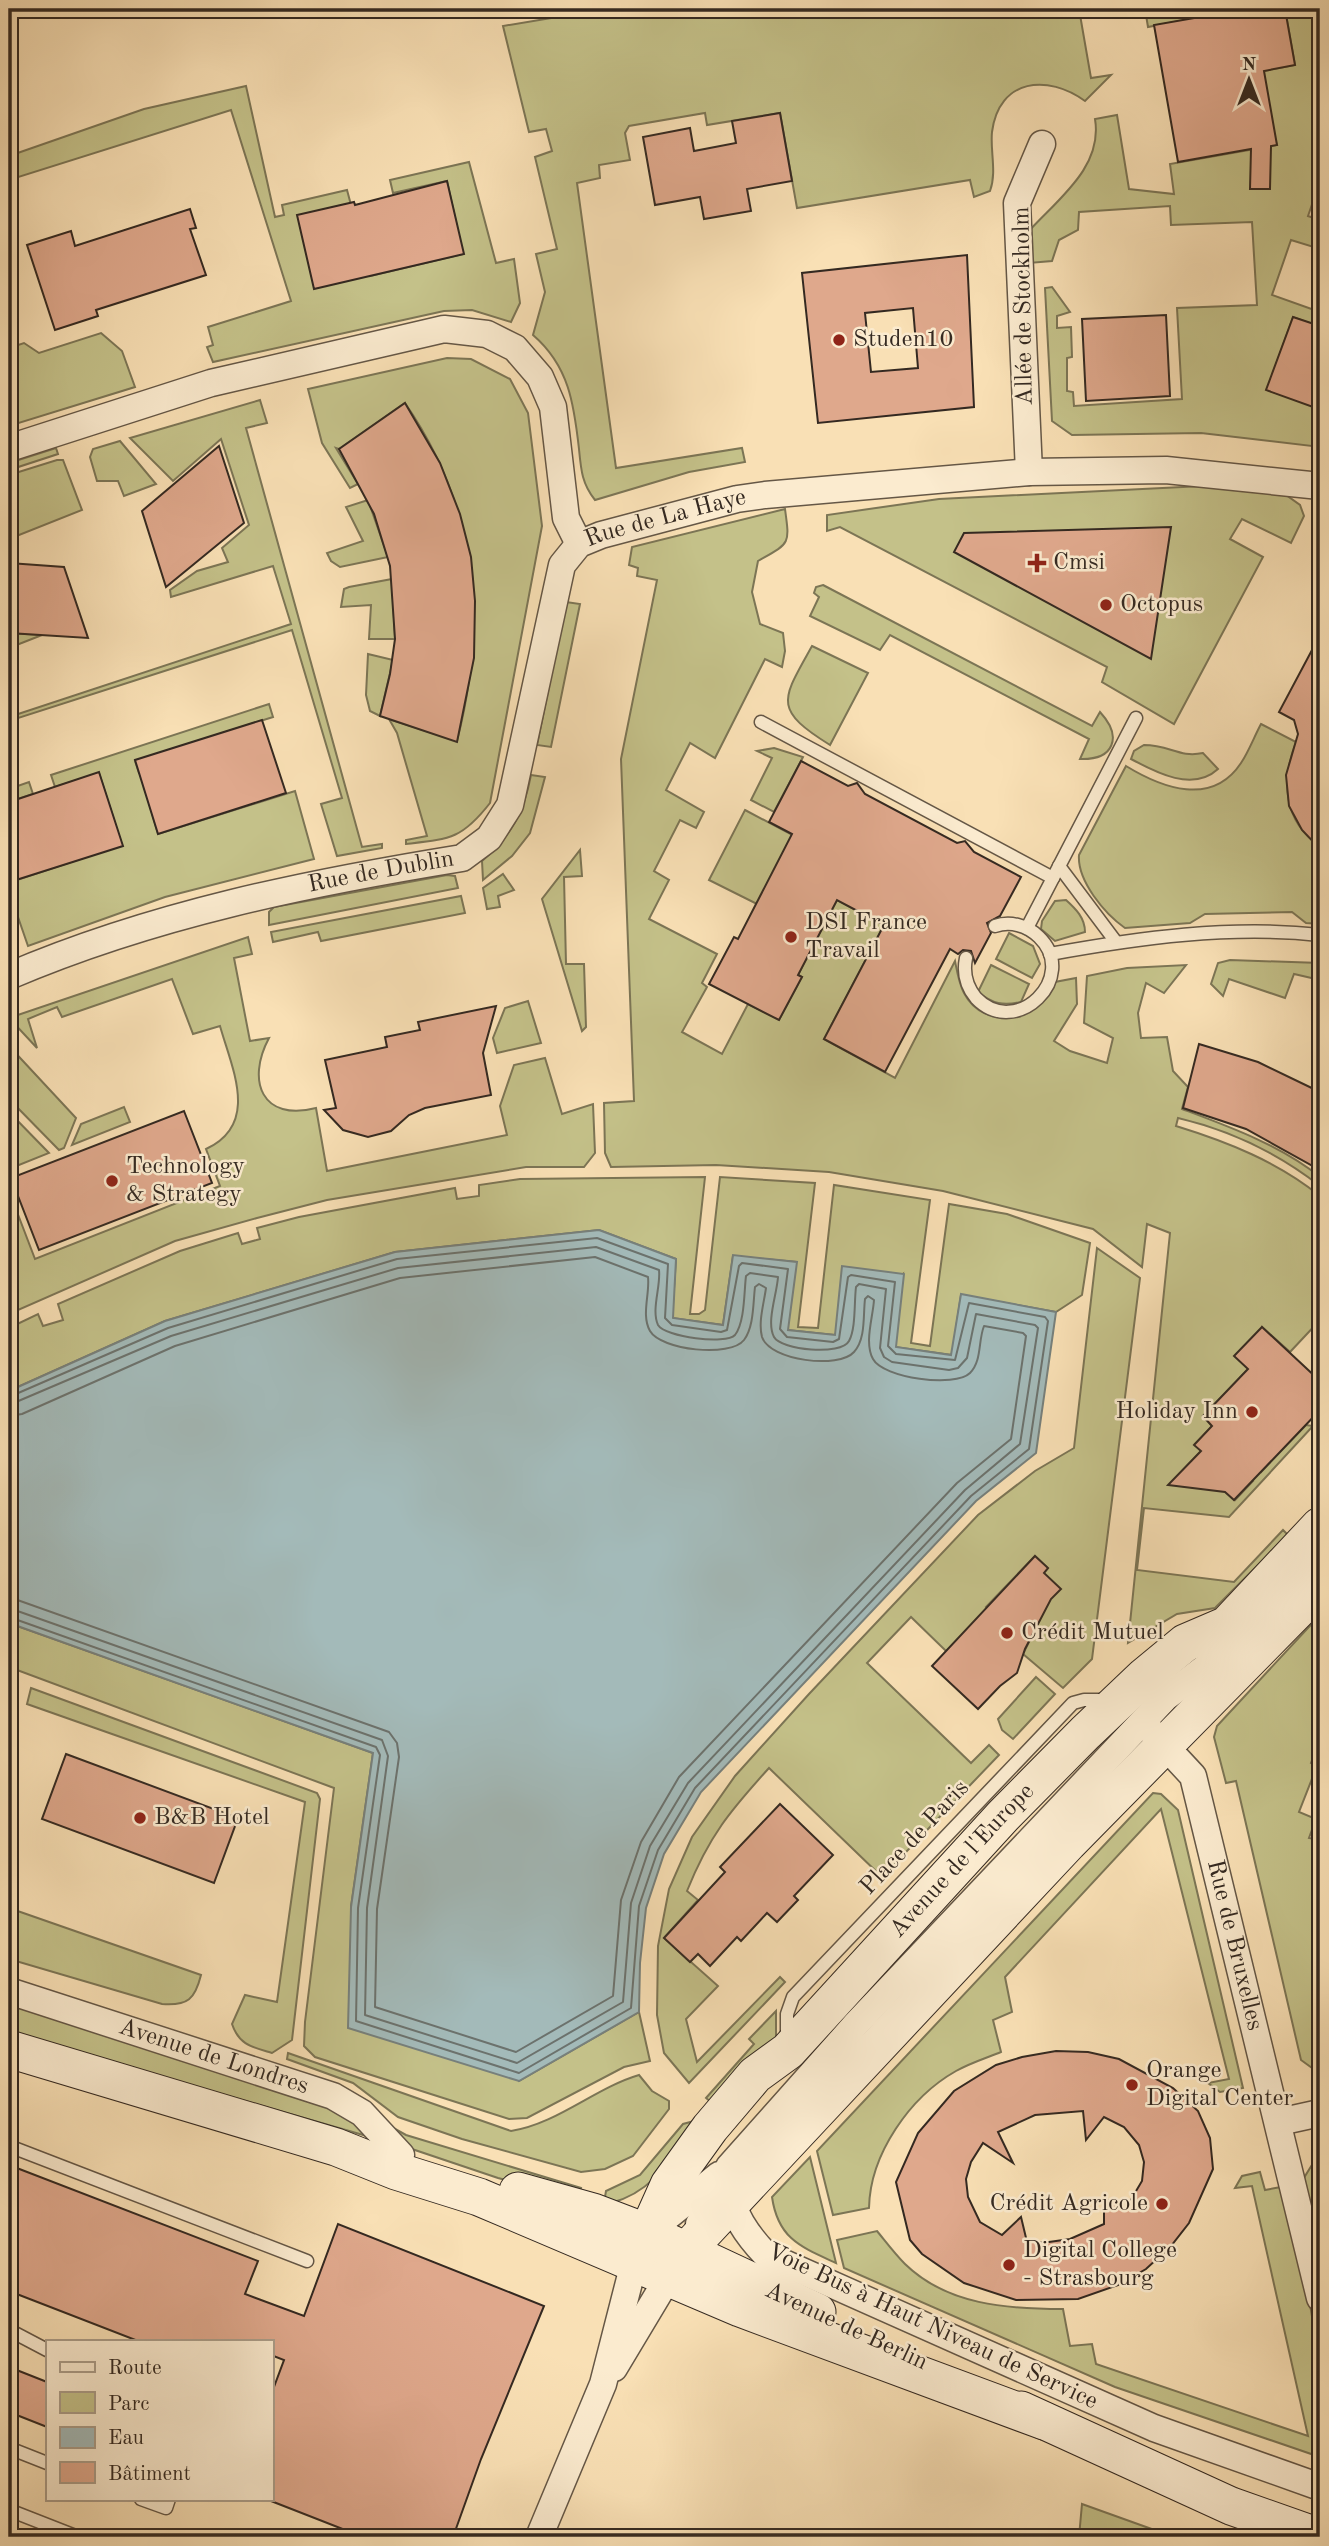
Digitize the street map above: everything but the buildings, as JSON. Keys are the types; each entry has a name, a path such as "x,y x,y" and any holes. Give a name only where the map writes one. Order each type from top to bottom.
{"street":[{"name":"Allée de Stockholm","path":"1029,472 1017,203 1042,144"},
{"name":"Rue de La Haye","path":"9,448 211,383 444,330 487,334 515,348 540,377 553,407 566,518 579,544 612,532 737,499 801,490 1029,472 1166,470 1320,486"},
{"name":"Rue de Dublin","path":"9,976 155,925 250,897 462,858 489,838 510,805 554,592 562,565 579,544"},
{"name":"Avenue de l'Europe","path":"677,2264 1068,1843 1142,1723 1185,1643 1227,1625 1320,1527"},
{"name":"Avenue de l'Europe","path":"729,2167 857,2023 1109,1755 1165,1698 1236,1644 1320,1558"},
{"name":"Avenue de l'Europe","path":"641,2248 668,2185 710,2128 755,2076 788,2051 1003,1815 1142,1723 1320,1587"},
{"name":"Rue de Bruxelles","path":"1142,1723 1193,1776 1320,2298"},
{"name":"Avenue de Londres","path":"9,1992 333,2096 362,2113 401,2155"},
{"name":"Avenue de Londres","path":"9,2049 336,2147 396,2171 641,2248"},
{"path":"1279,2122 1320,2113"},
{"name":"Avenue de Londres","path":"336,2147 401,2155 593,2212 641,2248"},
{"path":"539,2537 603,2384 641,2248 729,2167"},
{"path":"603,2384 628,2348 677,2264 729,2167"},
{"name":"Voie Bus à Haut Niveau de Service","path":"729,2167 731,2203 751,2239 766,2255 1154,2428 1320,2487"},
{"name":"Avenue de Berlin","path":"641,2248 1044,2421 1231,2506 1319,2537"}],"lane":[{"path":"1027,928 1136,718"},
{"path":"761,722 1056,872 1116,942"},
{"path":"965,958 965,980 981,1003 1008,1012 1035,1003 1045,993 1051,980 1050,954 1045,943 1027,928 1013,924 995,926"},
{"path":"1050,954 1116,942 1212,933 1320,935"},
{"path":"9,2146 307,2261"},
{"path":"9,2330 46,2349"},
{"path":"9,2448 46,2463"},
{"path":"144,2500 166,2508 169,2500"},
{"path":"9,2510 78,2537"}],"green space":[{"path":"605,9 1079,9 1091,78 1111,75 1085,101 1056,87 1027,86 1015,91 1004,101 996,114 992,132 993,176 990,191 974,197 970,180 797,208 780,113 707,125 705,113 629,126 625,133 630,160 599,165 600,178 577,183 616,468 742,448 745,462 689,472 595,500 583,476 568,387 555,360 533,335 545,292 536,254 557,249 535,157 552,151 546,129 529,132 503,26"},
{"path":"1145,9 1203,9 1205,16 1148,27"},
{"path":"1285,9 1320,9 1320,181 1308,216 1320,220 1320,249 1291,240 1272,295 1320,312 1320,327 1293,317 1267,390 1320,408 1316,420 1320,422 1320,447 1201,433 1072,435 1052,421 1045,288 1052,287 1070,312 1057,316 1057,328 1071,327 1072,357 1067,358 1067,391 1073,392 1074,406 1182,399 1177,308 1257,305 1252,222 1171,225 1170,206 1079,212 1078,230 1059,240 1052,261 1029,263 1029,231 1065,194 1085,167 1096,136 1095,119 1117,115 1129,189 1174,194 1170,164 1277,145 1253,73 1295,65"},
{"path":"246,86 275,217 284,215 282,205 347,190 370,276 463,254 447,181 393,193 390,180 469,162 496,263 514,259 520,303 511,322 472,310 444,311 213,362 207,347 213,345 208,327 291,301 231,110 9,180 9,156 144,109"},
{"path":"101,333 122,351 135,387 9,426 9,348 24,343 39,353"},
{"path":"447,358 471,359 510,379 528,413 542,526 490,803 471,824 454,835 434,841 406,844 406,840 427,836 397,733 389,719 457,741 467,696 473,609 470,566 461,524 448,483 429,442 405,403 339,449 336,448 358,484 350,488 322,443 308,389"},
{"path":"260,400 267,423 246,428 362,847 382,844 382,848 337,856 321,804 342,798 292,630 9,721 9,717 291,624 273,566 171,597 170,590 197,571 228,562 222,548 249,525 221,439 173,481 130,438"},
{"path":"120,441 156,484 124,496 118,481 97,481 90,457 93,449"},
{"path":"56,448 58,454 9,470 9,463"},
{"path":"63,460 82,510 9,539 9,475"},
{"path":"1203,486 1286,495 1300,505 1304,516 1291,543 1242,519 1230,539 1263,557 1174,724 1102,682 1107,667 840,527 827,531 827,515 939,499"},
{"path":"368,500 388,557 340,567 331,561 327,553 363,541 346,507"},
{"path":"785,509 787,537 782,546 758,561 752,592 760,624 783,633 785,651 782,667 765,659 715,758 690,743 666,790 704,812 696,828 680,820 654,871 669,880 649,919 717,954 702,983 707,987 682,1032 722,1054 748,1004 779,1020 802,977 798,975 837,900 884,925 824,1039 895,1078 955,961 962,989 973,1005 998,1017 1025,1012 1037,1005 1055,982 1076,978 1077,1004 1054,1041 1070,1051 1107,1063 1113,1038 1084,1023 1087,976 1127,968 1186,965 1164,993 1146,983 1138,1013 1141,1038 1167,1037 1173,1071 1188,1087 1182,1109 1271,1146 1320,1177 1320,1186 1253,1144 1178,1118 1176,1126 1252,1154 1287,1173 1320,1196 1320,1320 1290,1352 1262,1327 1248,1369 1203,1416 1212,1426 1195,1444 1201,1451 1169,1485 1217,1484 1235,1500 1253,1481 1247,1474 1254,1466 1261,1472 1306,1425 1313,1426 1229,1517 1144,1508 1137,1570 1234,1582 1283,1530 1288,1535 1215,1608 1177,1614 1128,1643 1170,1233 1147,1224 1142,1267 1093,1229 943,1191 829,1172 716,1165 611,1167 605,1153 604,1103 634,1101 621,759 657,580 637,576 638,568 629,565 632,547"},
{"path":"392,579 395,639 369,639 371,605 341,607 344,589"},
{"path":"823,585 1092,726 1100,712 1111,730 1111,745 1101,756 1080,759 1089,739 890,635 880,650 810,616 819,597 814,593 816,587"},
{"path":"566,602 580,604 551,747 537,745"},
{"path":"9,633 42,635 9,648"},
{"path":"812,646 868,673 830,745 798,722 788,702 794,679"},
{"path":"368,654 393,660 380,716 370,711 366,695"},
{"path":"269,704 273,717 135,761 139,773 144,771 147,796 158,834 295,791 314,859 165,897 28,946 9,891 9,867 14,881 122,845 99,773 55,787 51,775"},
{"path":"1261,724 1296,742 1288,771 1288,799 1299,825 1320,846 1320,924 1306,923 1292,912 1205,914 1190,923 1125,928 1109,914 1087,886 1079,855 1126,766 1171,786 1201,789 1216,785 1229,777 1241,763"},
{"path":"1144,745 1187,754 1203,753 1218,769 1198,779 1175,778 1131,759 1134,751"},
{"path":"774,748 803,757 774,812 751,800 772,758 757,751"},
{"path":"531,775 545,777 530,833 512,856 483,880 482,861 501,842 515,822"},
{"path":"29,782 33,794 9,802 9,789"},
{"path":"745,810 817,848 757,904 709,880"},
{"path":"580,850 582,876 564,877 566,964 584,964 586,1027 582,1031 542,899"},
{"path":"503,874 514,890 498,896 500,907 487,909 483,888"},
{"path":"447,875 455,876 458,888 269,925 269,912 274,907"},
{"path":"461,896 465,913 321,941 318,932 273,942 271,932"},
{"path":"1066,900 1082,918 1085,932 1055,941 1041,929 1042,921 1055,901"},
{"path":"1009,933 1033,946 1040,964 1032,978 996,959"},
{"path":"248,937 252,954 234,958 250,1041 269,1038 259,1069 260,1083 271,1103 283,1109 298,1111 316,1108 327,1171 507,1135 500,1106 514,1065 545,1058 562,1114 593,1104 595,1153 584,1167 526,1167 327,1200 257,1218 175,1241 9,1314 9,1191 35,1259 220,1186 206,1149 223,1138 233,1125 238,1094 220,1026 193,1034 172,979 62,1017 57,1007 28,1019 37,1048 9,1018"},
{"path":"1230,960 1320,963 1320,980 1294,974 1285,998 1229,979 1223,996 1211,984 1218,963"},
{"path":"991,965 1029,984 1021,1002 998,1003 978,992"},
{"path":"528,1001 541,1043 497,1053 493,1038 505,1008"},
{"path":"9,1046 76,1118 64,1148 59,1150 9,1099"},
{"path":"124,1107 130,1122 72,1145 81,1124"},
{"path":"9,1112 49,1153 9,1169"},
{"path":"705,1177 690,1314 699,1314 705,1310 720,1177 815,1183 798,1327 818,1328 834,1185 930,1200 911,1343 930,1346 949,1204 1007,1214 1090,1243 1082,1295 1056,1312 961,1295 952,1355 895,1347 903,1274 835,1335 787,1330 796,1262 733,1256 723,1325 672,1318 676,1259 599,1230 395,1252 165,1321 9,1391 9,1328 38,1314 43,1326 63,1320 58,1304 180,1251 238,1233 242,1244 260,1239 257,1228 299,1217 455,1188 457,1199 479,1196 479,1185 520,1179"},
{"path":"1097,1248 1140,1278 1092,1659 1063,1688 1023,1654 1032,1636 1044,1573 1048,1568 1035,1556 986,1607 997,1617 946,1651 911,1617 867,1663 971,1763 989,1745 999,1755 882,1877 769,1768 712,1839 687,1891 698,1900 664,1938 718,1986 686,2019 697,2062 780,1977 785,1982 689,2083 664,2053 657,2015 658,1946 669,1889 692,1837 735,1776 978,1515 1035,1471 1074,1448"},
{"path":"1320,1615 1320,1738 1311,1763 1317,1766 1299,1812 1316,1819 1309,1838 1320,1840 1320,1898 1313,1899 1318,1948 1313,1949 1314,1962 1320,1964 1319,2073 1301,2060 1236,1781 1226,1783 1214,1737 1217,1726"},
{"path":"9,1623 373,1753 351,1907 519,2081 639,2012 650,2061 624,2067 527,2118 509,2119 315,2057 304,2046 305,2022 334,1788 9,1667"},
{"path":"1036,1677 1055,1694 1013,1739 1002,1730 998,1719"},
{"path":"31,1688 317,1793 320,1799 292,2040 272,2053 242,2041 232,2024 245,1995 277,2002 305,1802 27,1704"},
{"path":"1153,1793 1161,1794 1178,1810 1243,2088 1220,2092 1208,2083 1229,2079 1161,1809 1005,1977 1012,2012 993,2020 1001,2052 956,2071 923,2096 896,2129 885,2148 871,2188 869,2208 833,2215 817,2151"},
{"path":"9,1908 201,1975 196,1990 184,2002 162,2004 9,1959"},
{"path":"9,1999 326,2101 377,2139 9,2033"},
{"path":"776,2011 776,2042 712,2103 706,2098 754,2044 749,2039"},
{"path":"288,2053 511,2131 560,2114 607,2088 639,2075 652,2091 669,2101 669,2109 633,2156 605,2169 581,2172 462,2139 398,2117 353,2083 287,2059"},
{"path":"377,2119 406,2135 581,2188 578,2199 498,2178 412,2149"},
{"path":"698,2120 662,2171 651,2181 640,2190 611,2203 605,2197 606,2191 640,2175 683,2124"},
{"path":"1320,2152 1320,2258 1302,2181"},
{"path":"810,2157 836,2263 793,2240 775,2211 772,2197"},
{"path":"1260,2172 1265,2190 1281,2187 1311,2310 1320,2367 1320,2457 1115,2387 844,2268 837,2240 877,2231 905,2264 922,2278 959,2296 999,2306 1063,2309 1070,2346 1092,2344 1096,2364 1308,2436 1252,2186 1235,2188 1242,2176"},
{"path":"1082,2504 1174,2537 1079,2537"}],"water":[{"path":"599,1230 676,1259 673,1318 723,1325 733,1255 797,1262 788,1330 835,1335 842,1266 904,1274 896,1347 951,1355 961,1294 1056,1312 1036,1453 976,1501 701,1792 664,1854 646,1908 640,1963 639,2012 519,2081 348,2028 351,1907 373,1753 9,1623 9,1391 165,1321 395,1252"}],"place":[{"name":"Studen10","path":"839,340"},
{"name":"Cmsi","path":"1037,563"},
{"name":"Octopus","path":"1106,605"},
{"name":"DSI France Travail","path":"791,937"},
{"name":"Technology & Strategy","path":"112,1181"},
{"name":"Holiday Inn","path":"1252,1412"},
{"name":"Crédit Mutuel","path":"1007,1633"},
{"name":"B&B Hotel","path":"140,1818"},
{"name":"Orange Digital Center","path":"1132,2085"},
{"name":"Crédit Agricole","path":"1162,2204"},
{"name":"Digital College - Strasbourg","path":"1009,2265"}]}
